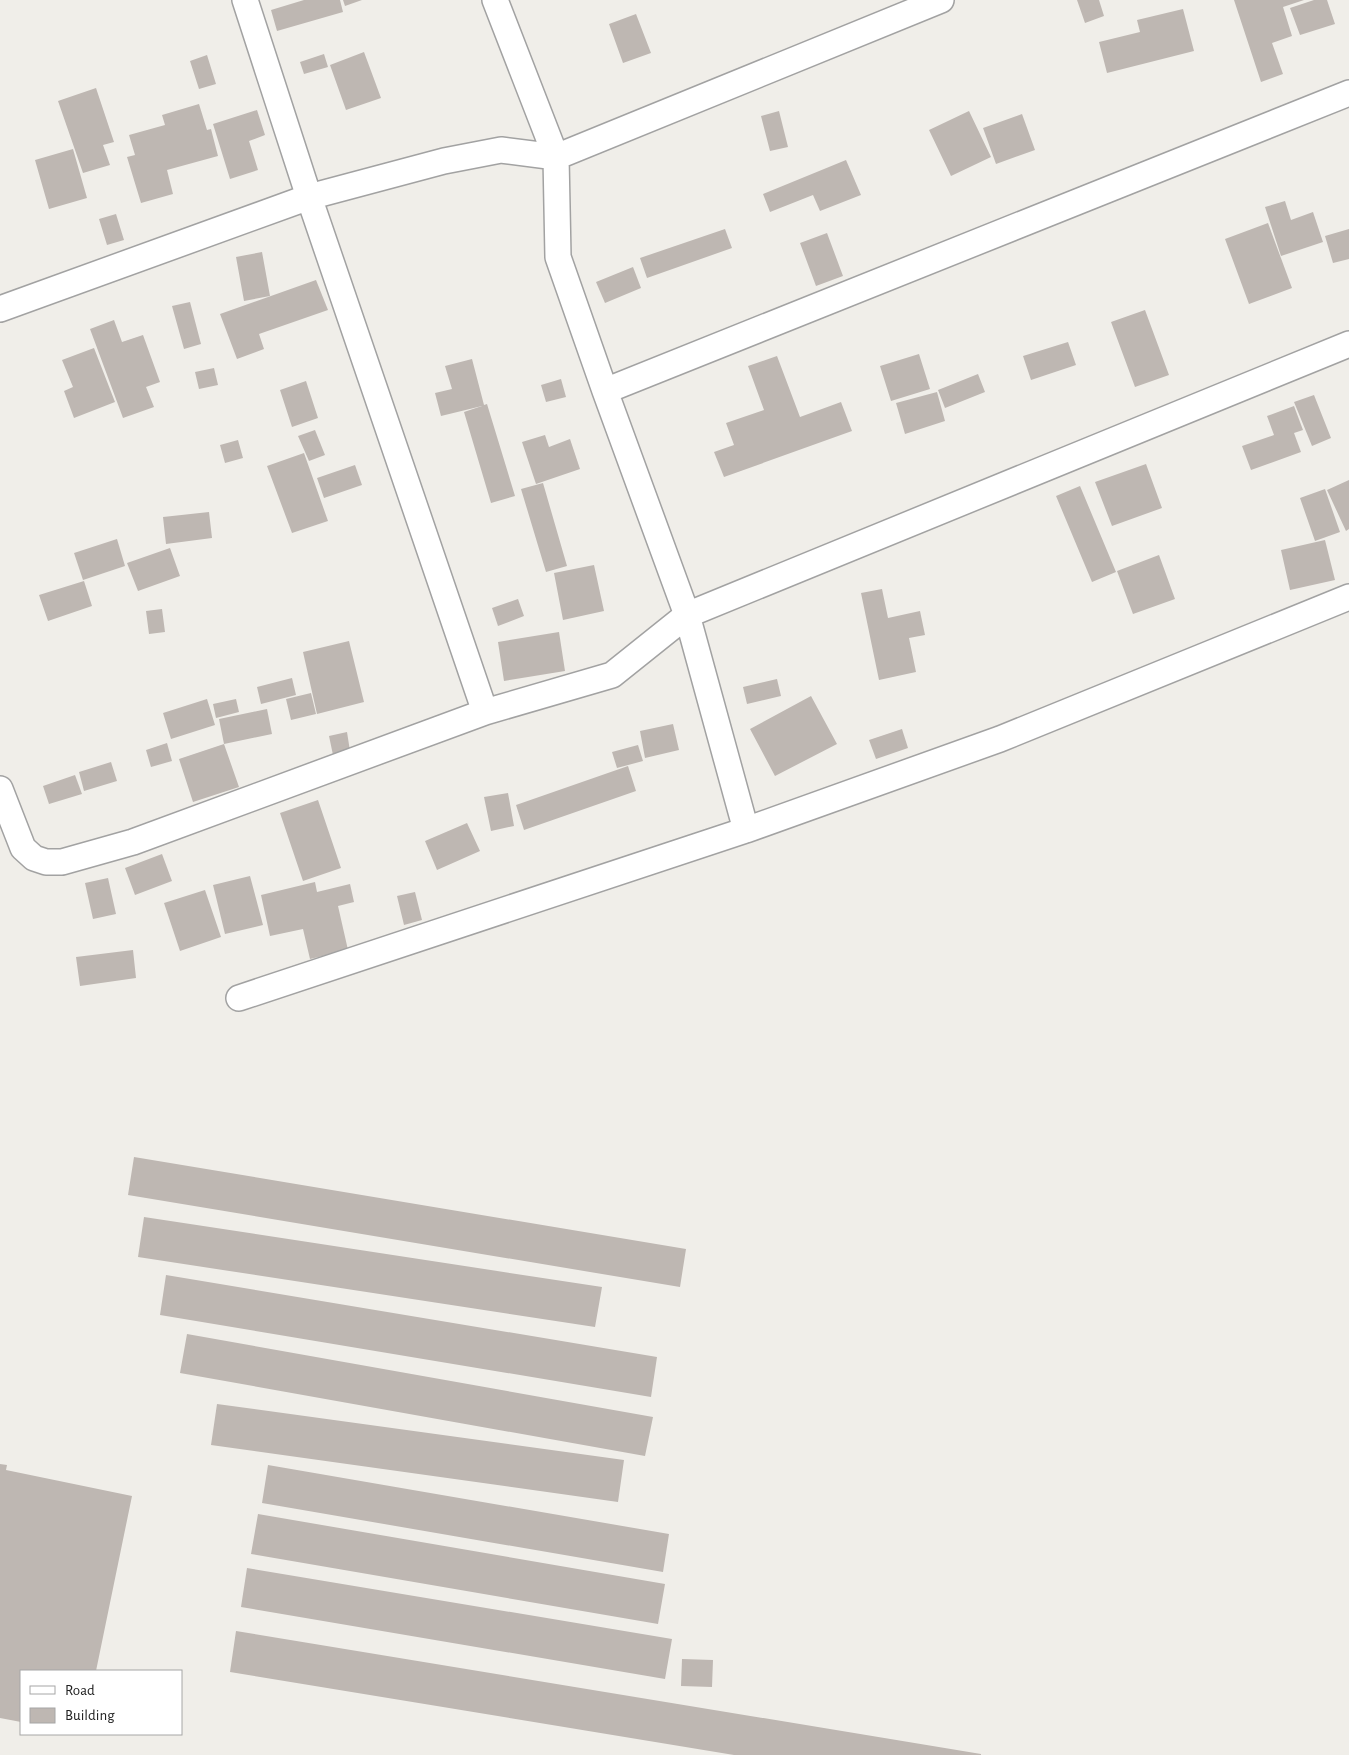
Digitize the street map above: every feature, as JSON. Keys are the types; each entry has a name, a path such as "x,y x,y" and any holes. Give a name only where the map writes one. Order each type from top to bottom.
{"street":[{"path":"245,0 309,197 485,712"},
{"path":"495,0 556,157 558,257 687,615 746,830"},
{"path":"0,309 309,197 444,161 500,150 556,157 941,0"},
{"path":"605,391 1349,93"},
{"path":"0,789 23,848 34,858 46,862 62,862 133,842 485,712 612,674 687,615 1349,344"},
{"path":"239,998 746,830 1000,739 1349,597"}],"building":[{"path":"304,0 340,0 343,12 277,31 271,10"},
{"path":"343,0 362,0 345,6"},
{"path":"1077,0 1099,0 1104,16 1085,23"},
{"path":"1234,0 1304,0 1283,7 1292,36 1272,43 1283,74 1261,82"},
{"path":"1314,0 1327,0 1335,24 1300,35 1290,8"},
{"path":"1183,9 1194,51 1107,73 1099,42 1140,32 1137,20"},
{"path":"636,14 651,53 623,63 609,24"},
{"path":"364,52 381,98 346,110 330,65"},
{"path":"324,54 328,67 304,74 300,62"},
{"path":"207,55 216,84 199,89 190,61"},
{"path":"96,88 114,142 103,145 110,165 83,173 58,101"},
{"path":"199,104 207,130 211,129 218,156 167,170 173,194 141,203 127,157 135,155 129,135 165,125 162,115"},
{"path":"257,110 265,135 249,141 258,170 230,179 213,124"},
{"path":"779,111 788,147 770,151 761,116"},
{"path":"969,111 991,157 951,176 929,130"},
{"path":"1022,114 1035,150 996,164 983,128"},
{"path":"73,149 87,198 49,209 35,160"},
{"path":"846,160 861,195 820,211 813,195 770,212 763,194"},
{"path":"1285,201 1291,220 1313,212 1323,242 1281,256 1265,207"},
{"path":"116,214 124,240 107,245 99,219"},
{"path":"1268,223 1292,288 1249,304 1225,239"},
{"path":"725,229 732,248 647,278 640,258"},
{"path":"1349,229 1349,259 1333,263 1325,236"},
{"path":"827,233 843,276 816,286 800,243"},
{"path":"262,252 270,296 244,301 236,257"},
{"path":"633,267 641,288 605,303 596,282"},
{"path":"316,280 328,310 259,334 264,349 237,359 220,314"},
{"path":"190,302 201,344 184,349 172,306"},
{"path":"1145,310 1169,375 1135,387 1111,322"},
{"path":"114,320 122,342 143,335 160,382 146,387 154,407 123,418 90,329"},
{"path":"1068,342 1076,365 1031,380 1023,356"},
{"path":"94,348 115,402 74,418 64,391 73,387 62,360"},
{"path":"919,354 930,389 891,401 880,366"},
{"path":"777,356 800,417 841,402 852,431 724,477 714,452 734,445 726,423 764,410 748,366"},
{"path":"472,359 484,405 487,404 515,496 491,503 464,412 482,406 441,416 435,393 452,389 445,366"},
{"path":"214,368 218,385 199,389 195,372"},
{"path":"978,374 985,392 945,408 938,390"},
{"path":"561,379 566,397 546,402 541,385"},
{"path":"306,381 318,418 292,427 280,390"},
{"path":"937,392 945,421 905,434 896,403"},
{"path":"1314,395 1331,438 1312,446 1294,402"},
{"path":"1294,406 1303,430 1294,433 1301,452 1251,470 1242,446 1274,435 1267,416"},
{"path":"315,430 325,455 309,461 298,436"},
{"path":"545,435 549,447 570,439 580,469 536,484 522,442"},
{"path":"238,440 243,458 225,463 220,445"},
{"path":"304,453 328,521 292,533 267,466"},
{"path":"1146,464 1162,508 1112,526 1095,482"},
{"path":"355,465 362,485 324,498 317,478"},
{"path":"1349,480 1349,529 1346,531 1327,490"},
{"path":"543,483 567,566 546,572 521,489"},
{"path":"1080,486 1116,572 1092,582 1056,496"},
{"path":"1325,489 1340,532 1315,541 1300,498"},
{"path":"209,512 212,538 166,544 163,517"},
{"path":"117,539 125,566 83,580 74,553"},
{"path":"1325,540 1335,580 1290,590 1281,550"},
{"path":"170,548 180,576 138,591 127,563"},
{"path":"1159,555 1175,599 1133,614 1117,571"},
{"path":"594,565 604,611 563,620 554,573"},
{"path":"84,581 92,606 48,621 39,595"},
{"path":"882,589 888,618 920,611 925,635 909,638 916,672 879,680 861,593"},
{"path":"518,599 524,616 498,626 492,608"},
{"path":"162,609 165,632 149,634 146,611"},
{"path":"559,632 565,671 504,681 498,642"},
{"path":"349,641 364,702 317,714 303,652"},
{"path":"292,678 296,695 261,704 257,687"},
{"path":"777,679 781,696 747,704 743,687"},
{"path":"311,693 316,714 291,720 286,699"},
{"path":"811,696 837,744 775,776 750,729"},
{"path":"207,699 215,725 171,739 163,713"},
{"path":"236,699 239,712 216,718 213,704"},
{"path":"267,709 272,734 224,744 219,719"},
{"path":"673,724 679,750 645,758 640,731"},
{"path":"902,729 908,748 876,759 869,740"},
{"path":"347,732 350,751 333,755 329,736"},
{"path":"167,743 172,761 151,767 146,750"},
{"path":"224,744 239,787 193,802 179,759"},
{"path":"638,745 643,761 617,768 612,752"},
{"path":"111,762 117,781 84,791 79,772"},
{"path":"628,766 636,791 524,830 516,805"},
{"path":"75,775 82,794 49,804 43,786"},
{"path":"508,793 514,826 491,831 484,797"},
{"path":"318,800 341,868 303,881 280,813"},
{"path":"467,823 480,851 437,870 425,841"},
{"path":"162,854 172,881 135,895 125,868"},
{"path":"250,876 263,925 225,934 213,885"},
{"path":"108,878 116,914 93,919 85,883"},
{"path":"315,882 317,892 350,884 354,902 338,906 348,950 310,959 303,929 270,936 261,895"},
{"path":"205,890 221,937 180,951 164,903"},
{"path":"415,892 422,920 404,925 397,896"},
{"path":"133,950 136,978 80,986 76,957"},
{"path":"134,1157 686,1249 680,1287 128,1195"},
{"path":"144,1217 602,1287 595,1327 138,1257"},
{"path":"166,1275 657,1357 651,1397 160,1315"},
{"path":"187,1334 653,1417 645,1456 180,1373"},
{"path":"217,1404 624,1460 618,1502 211,1445"},
{"path":"0,1464 7,1465 6,1470 132,1496 96,1670 20,1670 20,1722 0,1718"},
{"path":"268,1465 669,1534 663,1572 262,1503"},
{"path":"258,1514 665,1584 658,1624 251,1554"},
{"path":"247,1568 672,1639 665,1679 241,1607"},
{"path":"236,1631 981,1755 734,1755 230,1672"},
{"path":"682,1659 713,1660 712,1687 681,1686"}]}
